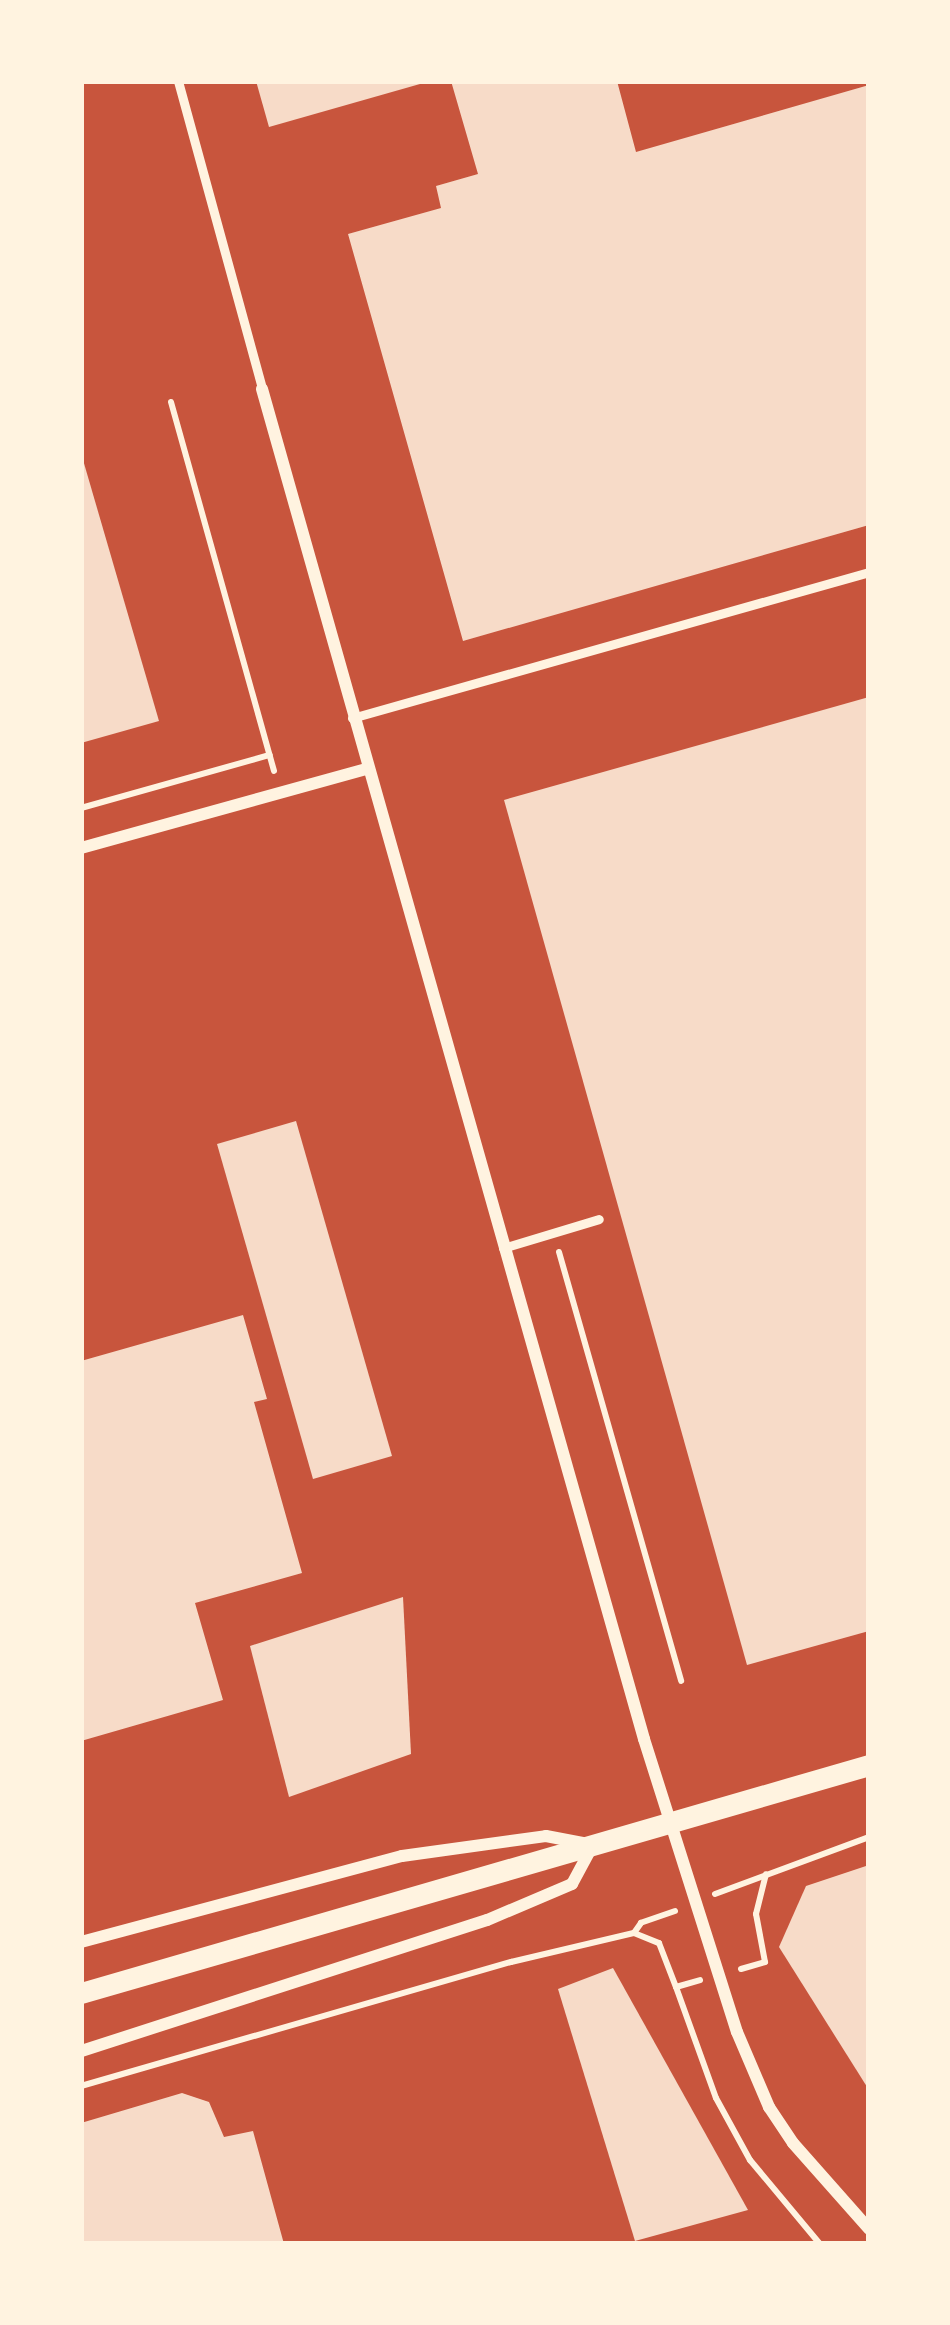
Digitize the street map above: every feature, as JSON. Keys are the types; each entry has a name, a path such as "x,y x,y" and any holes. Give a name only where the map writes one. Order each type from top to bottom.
{"street":[{"path":"262,389 503,1248 737,2032 769,2107 804,2157 869,2230"},
{"path":"81,848 365,769"},
{"path":"81,1993 869,1765"},
{"path":"81,1942 402,1856 546,1836 593,1845"},
{"path":"81,2051 487,1920 572,1884 593,1845"}],"lane":[{"path":"178,81 262,389"},
{"path":"352,718 869,572"},
{"path":"503,1248 599,1219"}],"path":[{"path":"171,402 280,792"},
{"path":"81,808 270,755"},
{"path":"554,1233 681,1681"},
{"path":"766,1874 869,1837"},
{"path":"81,2086 511,1962 634,1933"},
{"path":"676,1987 708,2080 750,2160 820,2244"}],"building":[{"path":"256,81 426,81 427,82 269,127"},
{"path":"451,81 617,81 636,152 869,85 869,525 463,641 348,234 441,208 436,186 478,174"},
{"path":"81,453 159,721 81,743"},
{"path":"869,697 869,1631 747,1665 504,800"},
{"path":"296,1121 392,1456 313,1479 217,1144"},
{"path":"243,1315 267,1399 254,1402 302,1573 195,1603 223,1700 81,1741 81,1361"},
{"path":"403,1597 411,1754 289,1797 250,1646"},
{"path":"869,1865 869,2090 779,1947 806,1886"},
{"path":"613,1968 748,2210 635,2241 558,1989"},
{"path":"182,2093 209,2102 224,2137 253,2131 284,2244 81,2244 81,2123"}]}
